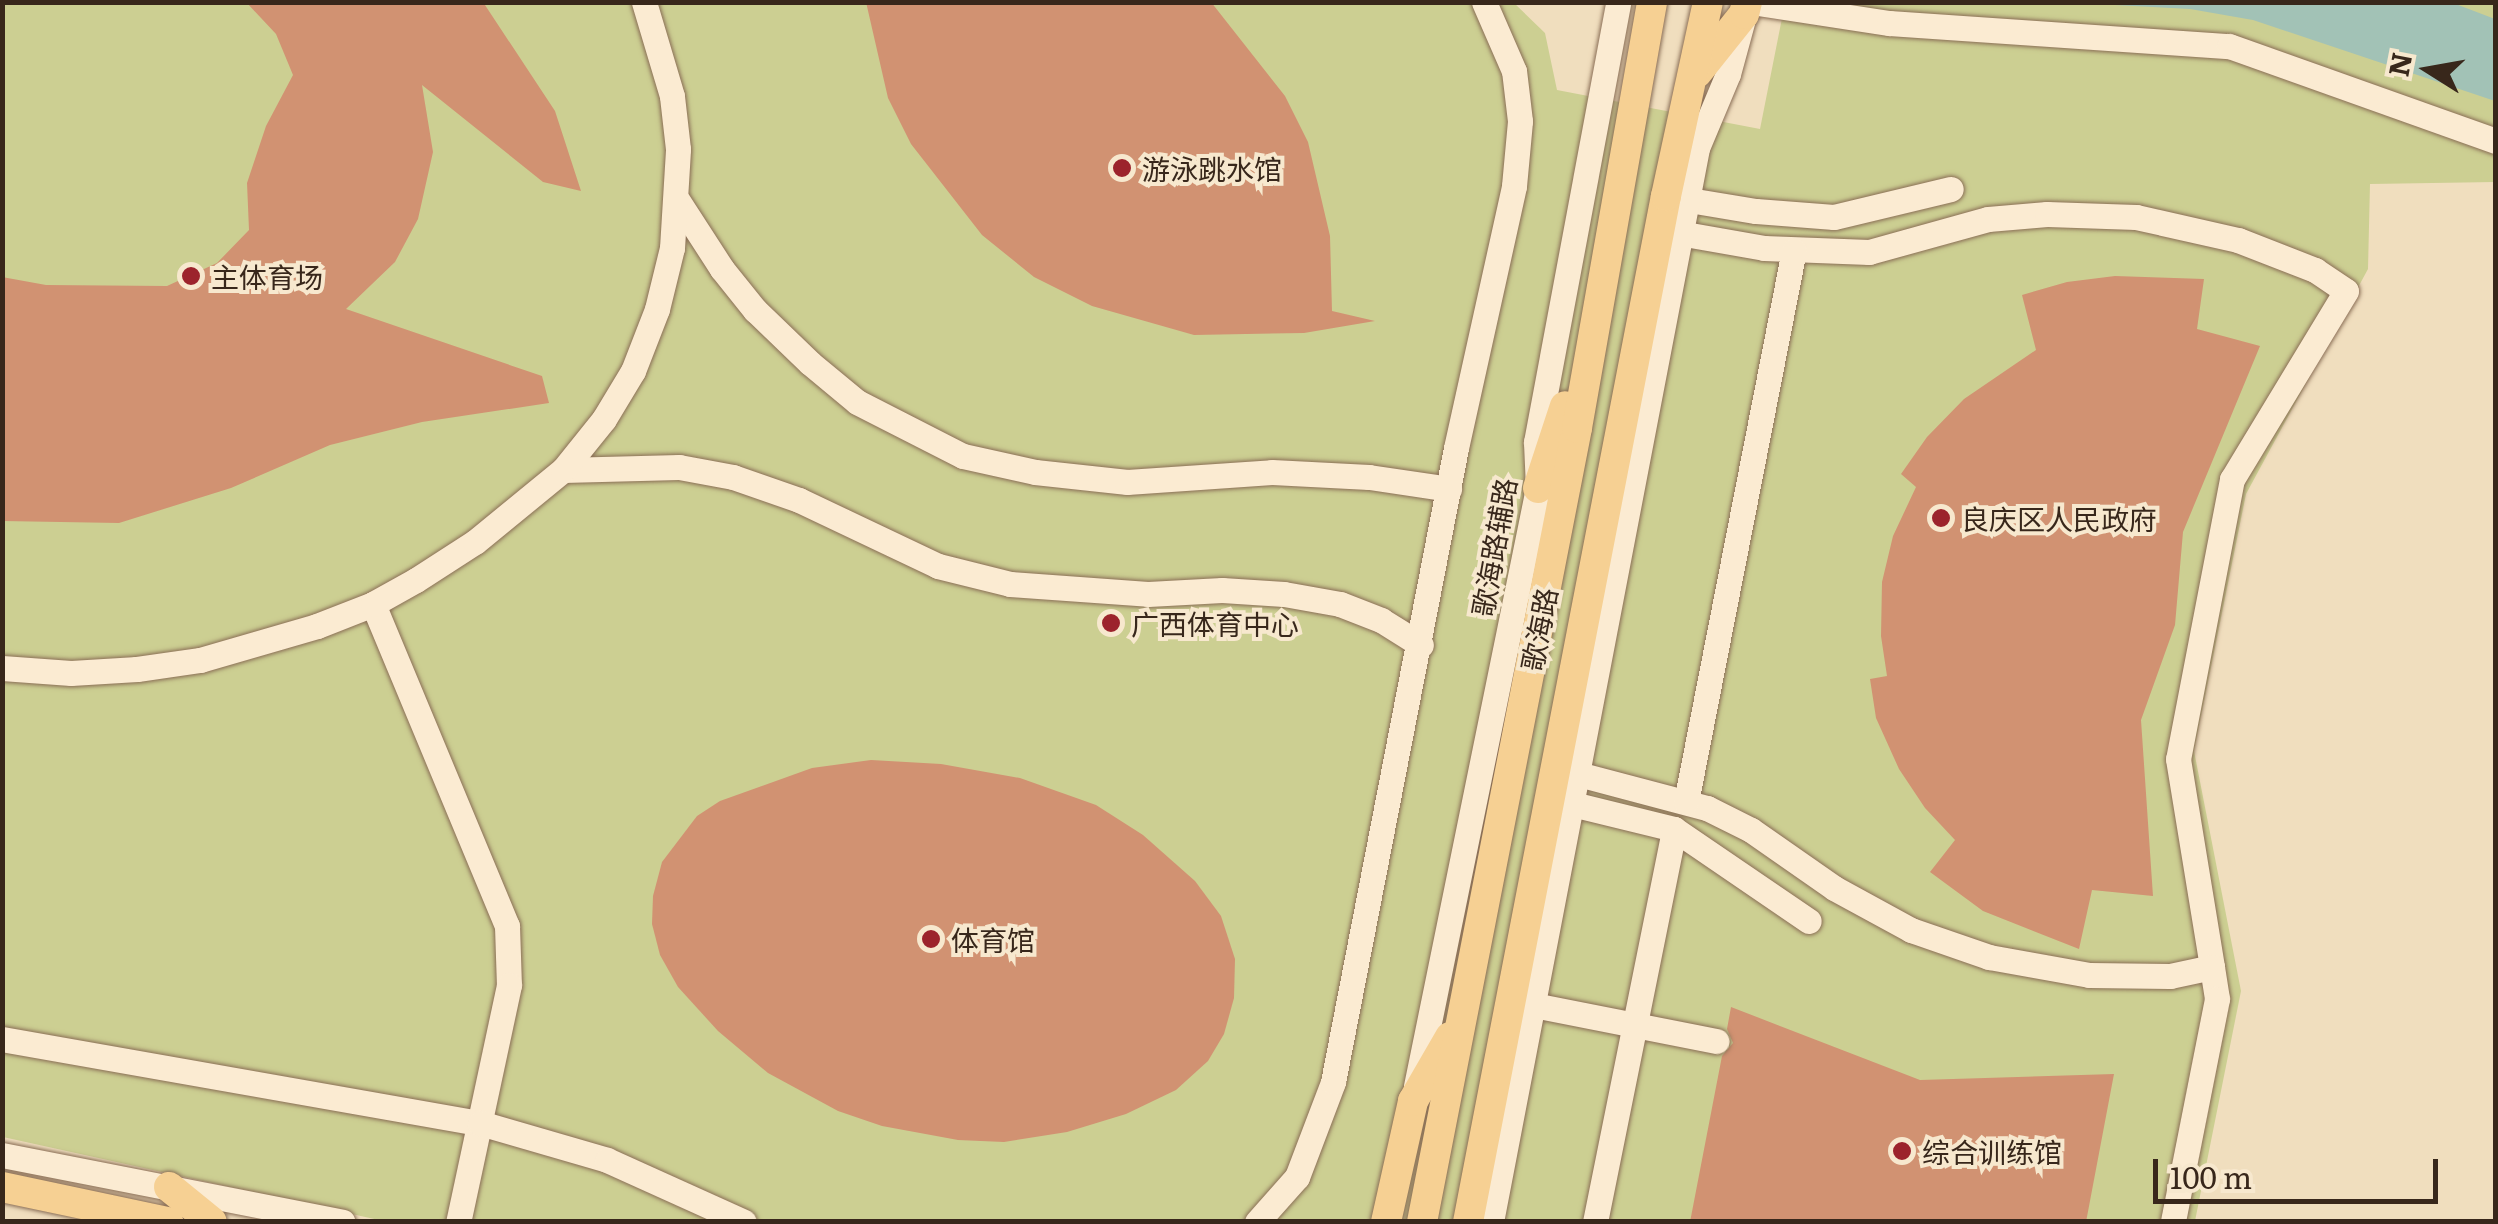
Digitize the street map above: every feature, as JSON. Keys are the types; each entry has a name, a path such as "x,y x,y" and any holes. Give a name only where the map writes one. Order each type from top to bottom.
{"main road":[{"name":"歌海路","path":"1422,1222 1577,428 1652,2"},
{"name":"歌海路","path":"1468,1222 1561,802 1671,232 1692,80 1718,48 1708,2"},
{"path":"1718,48 1747,6"},
{"path":"1538,488 1592,328"},
{"path":"1386,1222 1412,1101 1461,1017"},
{"path":"2,1187 168,1222"},
{"path":"169,1187 212,1222"}],"street":[{"path":"2,668 71,672 200,660 264,644 373,604 475,542 563,470 604,419 632,371 657,309 678,200 672,96 644,2"},
{"path":"1256,1222 1298,1177 1333,1082 1449,489 1514,186 1520,121 1514,71 1484,2"},
{"name":"歌海路辅路","path":"1412,1101 1538,488 1536,442 1618,2"},
{"path":"1747,6 1888,23 2229,46 2496,141"},
{"path":"1718,48 1697,148 1677,198 1834,217 1951,189"},
{"path":"678,200 744,296 810,363 857,402 964,456 1034,472 1127,482 1272,472 1369,477 1449,489"},
{"path":"1671,232 1794,250 1869,252 1988,219 2047,214 2136,217 2238,240 2315,270 2346,292 2232,479 2178,759 2217,999 2173,1222"},
{"path":"1686,802 1794,250"},
{"path":"563,470 679,467 733,477 799,500 938,566 1010,584 1148,594 1222,590 1284,594 1340,604 1380,620 1421,644"},
{"path":"373,604 507,926 509,984 458,1222"},
{"path":"1567,771 1686,802 1751,830 1834,888 1911,930 1989,958 2089,975 2170,976 2212,967"},
{"path":"1491,1222 1533,1005 1561,802 1674,829 1810,921"},
{"path":"1596,1222 1674,829"},
{"path":"1533,1005 1717,1040"},
{"path":"2,1039 480,1123 607,1160 744,1222"},
{"path":"2,1155 342,1222"}],"green space":[{"name":"广西体育中心","path":"3,3 1514,3 1545,33 1557,90 1760,129 1785,3 2495,3 2495,182 2370,184 2368,269 2246,494 2194,751 2241,991 2195,1221 388,1222 3,1137"}],"shaded area":[{"path":"2077,3 2453,3 2495,19 2495,101 2253,20 2190,9"}],"building":[{"name":"主体育场","path":"246,2 483,2 555,111 581,191 543,182 422,85 433,152 418,219 395,262 346,309 542,376 549,403 422,422 330,445 231,488 119,523 2,521 2,277 46,285 167,286 217,263 249,230 247,183 266,126 293,75 276,34"},
{"name":"游泳跳水馆","path":"866,2 1211,2 1285,96 1308,142 1330,236 1332,311 1375,321 1304,333 1194,335 1092,306 1034,277 982,235 911,144 888,98"},
{"path":"2115,276 2204,279 2197,329 2260,346 2183,532 2175,625 2141,720 2153,896 2092,890 2079,949 1983,911 1930,872 1955,840 1925,808 1899,769 1876,718 1870,679 1887,676 1881,636 1882,582 1893,536 1916,487 1901,474 1927,437 1964,399 2036,350 2022,295 2067,282"},
{"path":"871,760 941,764 1020,778 1096,805 1143,835 1195,881 1221,916 1235,959 1234,998 1224,1034 1208,1061 1176,1090 1126,1114 1067,1132 1004,1142 958,1140 882,1126 838,1111 768,1073 718,1031 678,987 660,955 652,924 653,896 662,862 697,816 720,801 812,768"},
{"name":"综合训练馆","path":"1731,1007 1920,1080 2114,1074 2086,1222 1690,1222 1722,1056 1733,1043 1727,1029"}],"place":[{"name":"游泳跳水馆","path":"1122,168"},
{"name":"主体育场","path":"191,276"},
{"name":"良庆区人民政府","path":"1941,518"},
{"name":"广西体育中心","path":"1111,623"},
{"name":"体育馆","path":"931,939"},
{"name":"综合训练馆","path":"1902,1151"}]}
